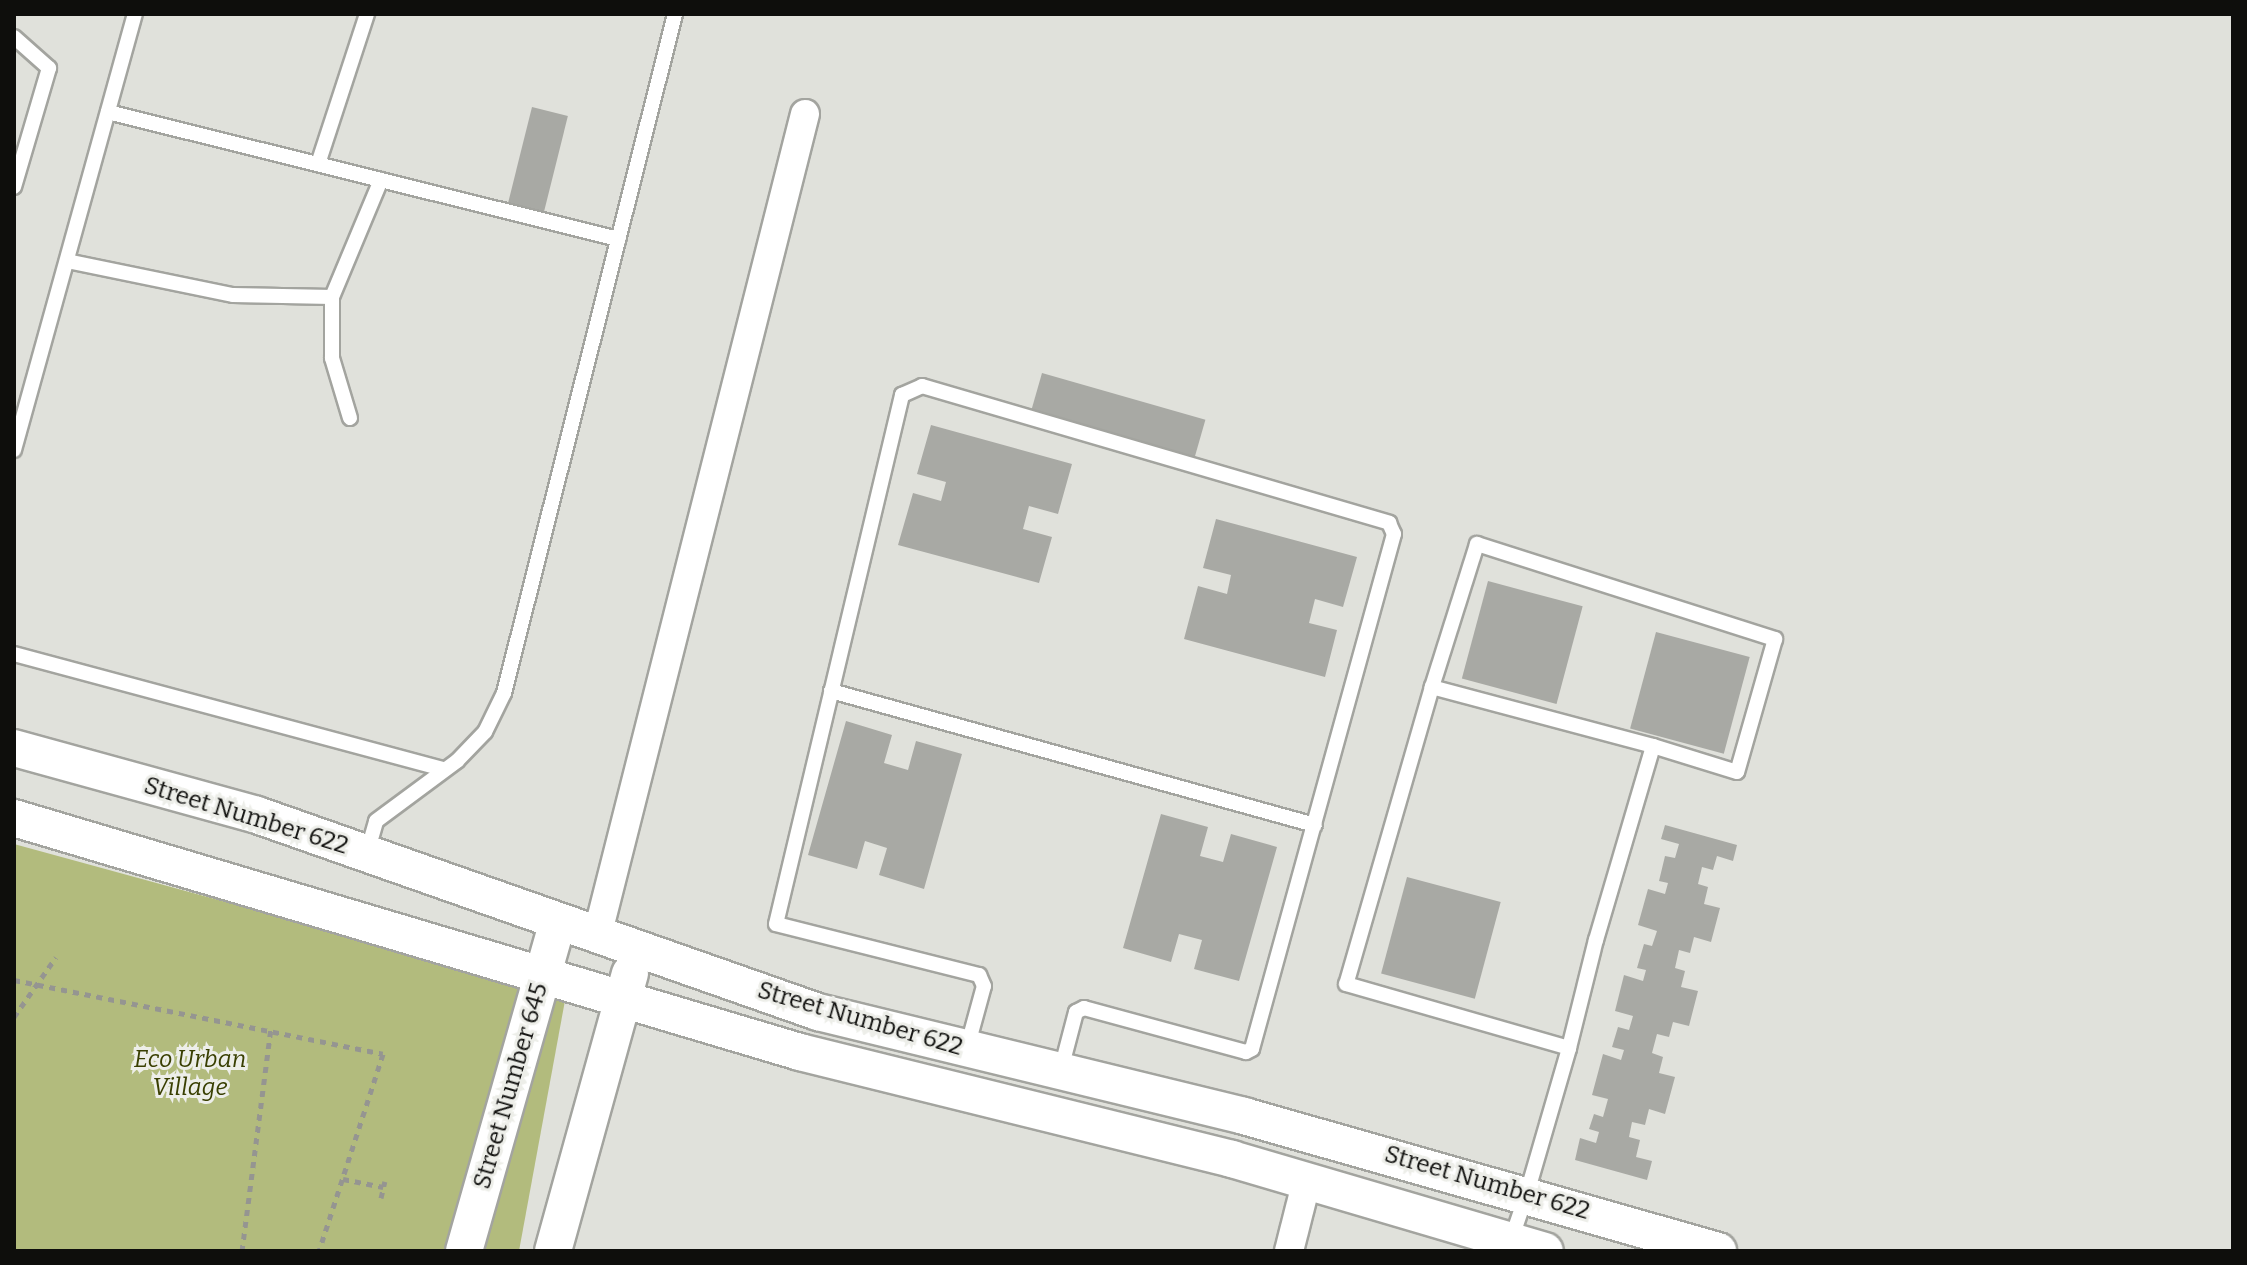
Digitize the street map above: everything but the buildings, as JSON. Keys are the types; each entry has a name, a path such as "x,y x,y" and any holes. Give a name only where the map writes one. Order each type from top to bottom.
{"street":[{"path":"597,936 805,114"},
{"name":"Street Number 622","path":"14,748 257,815 818,1012 1527,1193 1718,1251"},
{"name":"Street Number 622","path":"14,818 624,996 800,1052 1307,1180 1545,1251"},
{"name":"Street Number 645","path":"464,1251 558,922"},
{"path":"553,1251 637,950"},
{"path":"1289,1251 1307,1180"}],"lane":[{"path":"14,450 135,14"},
{"path":"318,164 367,14"},
{"path":"367,853 376,821 444,769 485,732 504,693 675,14"},
{"path":"14,37 49,68 14,187"},
{"path":"108,112 618,239"},
{"path":"350,418 332,358 332,297 381,180"},
{"path":"67,261 233,295 332,297"},
{"path":"966,1048 984,986 979,975 776,924 902,395 922,386 1389,523 1394,534 1252,1049 1246,1052 1084,1008 1076,1012 1061,1072"},
{"path":"1432,687 1653,746 1737,772 1775,639 1477,544 1432,687 1346,984 1569,1048"},
{"path":"14,654 444,769"},
{"path":"831,691 1315,825"},
{"path":"1510,1241 1569,1048 1653,746"}],"path":[{"path":"14,1017 56,957"},
{"path":"14,980 271,1029 383,1054 319,1251"},
{"path":"242,1251 271,1029"},
{"path":"343,1179 384,1184 381,1198"}],"green space":[{"name":"Eco Urban Village","path":"14,844 566,995 519,1251 14,1251"}]}
